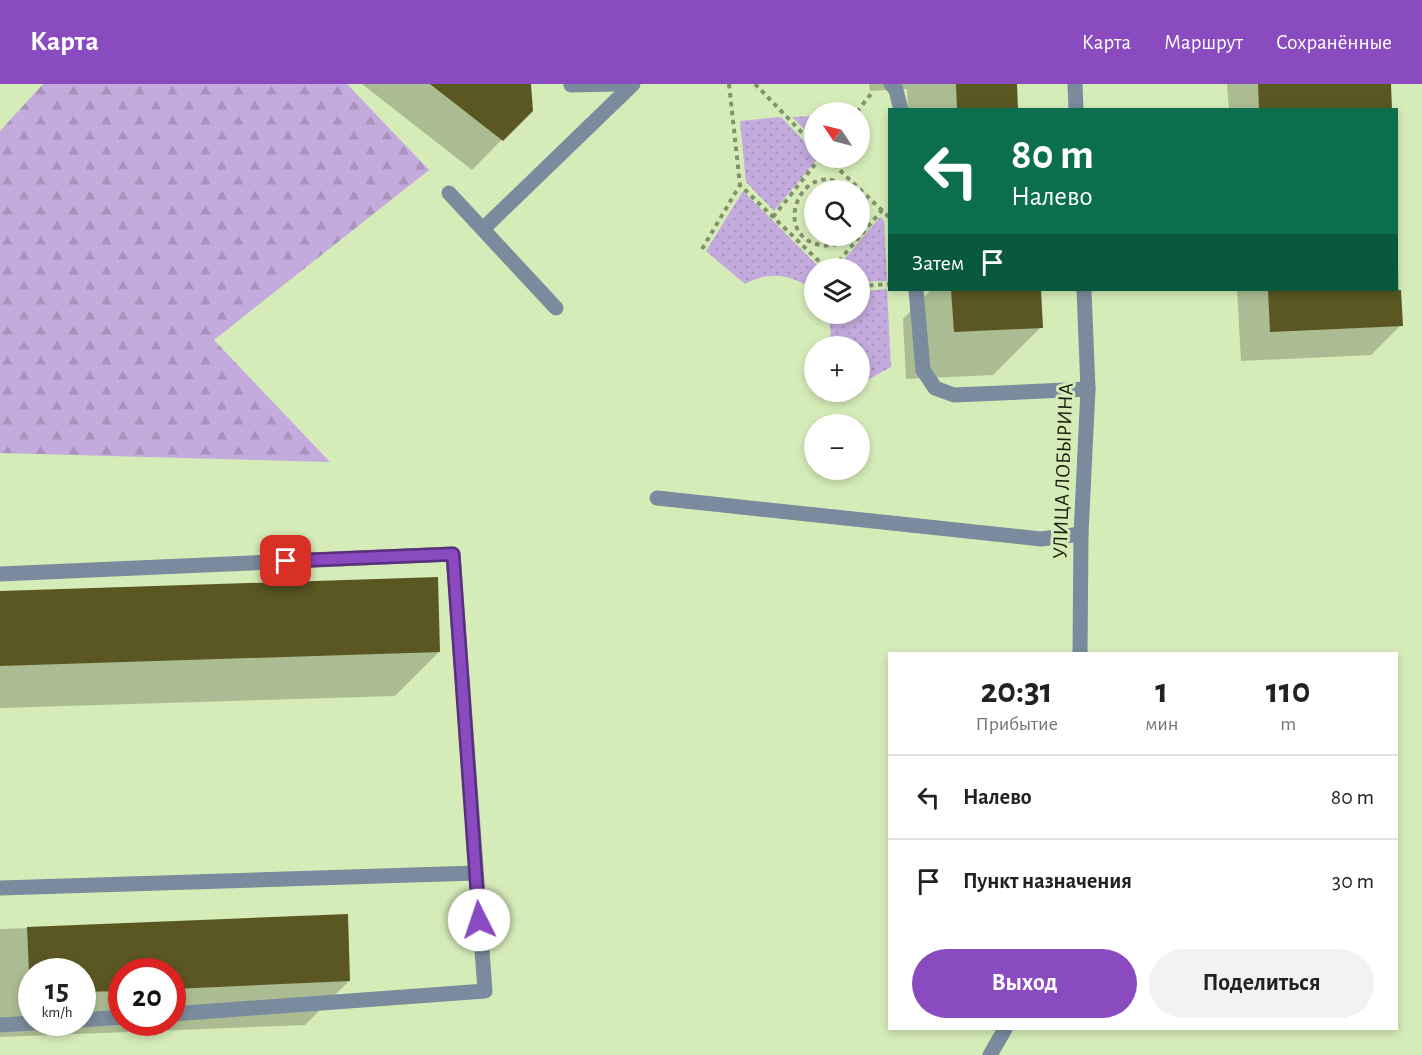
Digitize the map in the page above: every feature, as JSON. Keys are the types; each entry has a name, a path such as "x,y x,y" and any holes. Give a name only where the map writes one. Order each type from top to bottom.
{"street":[{"path":"571,85 616,84"},
{"path":"483,229 633,84"},
{"path":"891,84 896,90 900,108"},
{"path":"1075,84 1076,108"},
{"path":"449,193 556,308"},
{"path":"916,291 923,370 934,388 954,395 1088,389"},
{"name":"УЛИЦА ЛОБЫРИНА","path":"1080,652 1081,534 1088,389 1084,291"},
{"path":"657,498 1041,539 1081,534"},
{"path":"0,574 453,554 485,991 186,1013"},
{"path":"0,888 476,873"},
{"path":"0,1025 18,1024"},
{"path":"990,1055 1004,1030"}],"path":[{"path":"702,249 740,185 729,84"},
{"path":"755,84 804,135"},
{"path":"865,102 874,91"},
{"path":"772,217 812,168"},
{"path":"837,168 850,180"},
{"path":"740,185 815,258"},
{"path":"797,186 803,191 795,203 794,213 796,224 804,236"},
{"path":"870,199 888,216"},
{"path":"870,224 882,210"},
{"path":"799,243 804,239"},
{"path":"841,258 851,246"},
{"path":"870,285 888,284"}],"green space":[{"path":"43,84 347,84 429,170 214,340 330,462 0,453 0,131"},
{"path":"804,116 804,129 792,117"},
{"path":"781,117 804,141 804,168 810,168 774,211 746,182 740,121"},
{"path":"743,191 810,258 804,258 804,284 787,277 771,276 745,284 706,251"},
{"path":"880,217 884,221 887,281 870,282 870,258 845,258 856,246 870,246 870,229"},
{"path":"887,289 891,367 870,379 870,336 830,336 830,324 870,324 870,290"}],"building":[{"path":"430,84 531,84 533,111 503,141"},
{"path":"956,84 1017,84 1018,108 957,108"},
{"path":"1258,84 1391,84 1392,108 1259,108"},
{"path":"1401,290 1403,326 1270,332 1268,291"},
{"path":"951,291 1041,291 1043,328 954,332"},
{"path":"438,577 440,652 0,666 0,591"},
{"path":"348,914 350,981 186,988 186,958 108,958 108,991 96,992 96,958 28,958 27,927"}],"route":[{"path":"286,561 453,554 479,920"}]}
